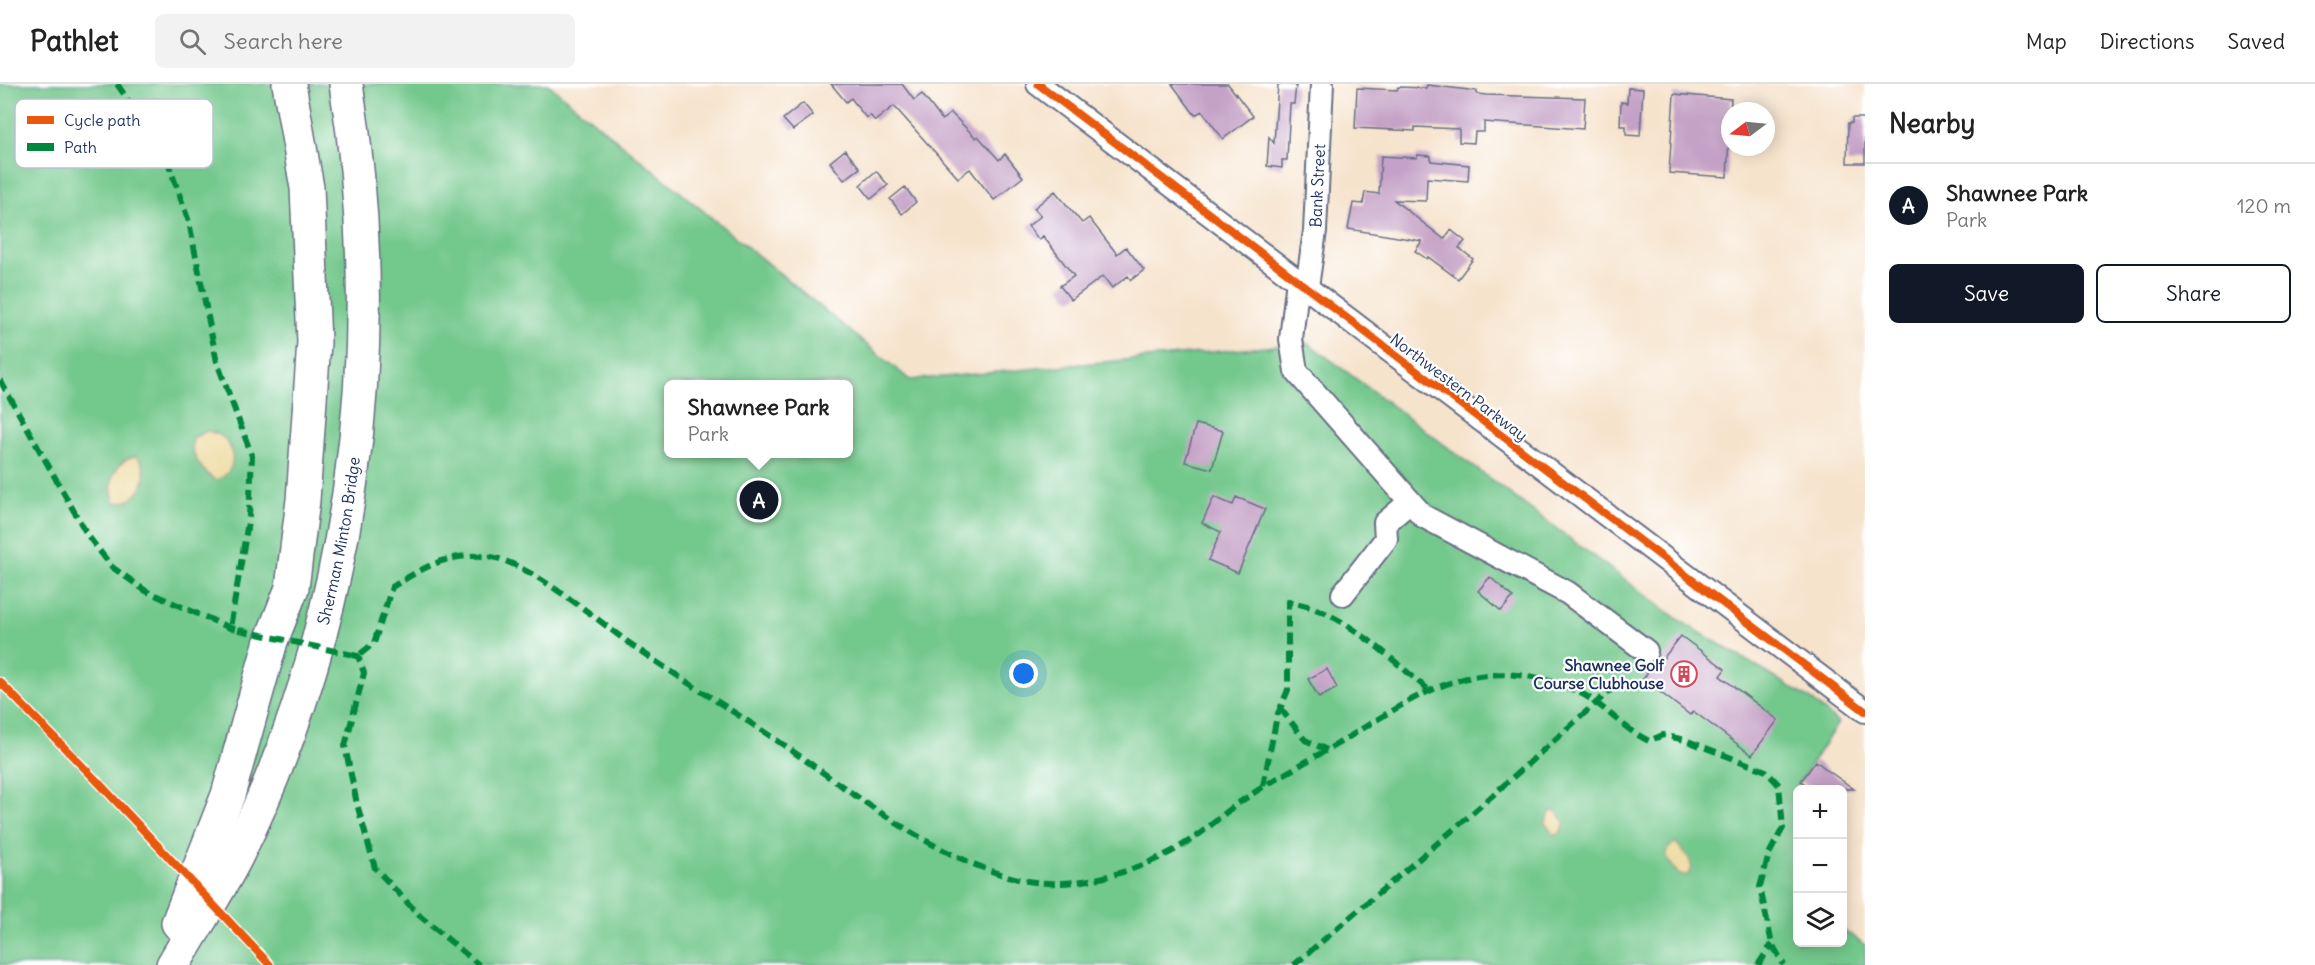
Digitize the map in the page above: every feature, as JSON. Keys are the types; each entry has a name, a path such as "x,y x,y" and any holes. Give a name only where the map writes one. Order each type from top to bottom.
{"highway":[{"path":"158,965 187,901 228,795 271,641 292,588 303,500 314,342 307,188 289,84"},
{"path":"164,965 234,839 285,710 306,651 338,508 350,404 355,295 351,215 334,84"},
{"name":"Sherman Minton Bridge","path":"173,965 235,859 262,799 309,673 341,548 359,412 364,345 363,229 345,84"}],"street":[{"name":"Northwestern Parkway","path":"1038,84 1865,711"},
{"name":"Bank Street","path":"1322,84 1315,231 1291,339 1296,371 1424,516 1568,593 1647,651"},
{"path":"1343,594 1386,539 1385,523 1410,501"}],"green space":[{"path":"0,84 548,84 910,380 1308,343 1679,620 1809,698 1838,723 1798,785 1793,785 1791,795 1793,802 1793,947 1847,947 1847,932 1865,945 1865,965 0,965"}],"sand":[{"path":"207,431 221,436 230,447 232,454 231,467 227,473 215,480 201,467 192,444 193,438"},
{"path":"136,456 142,462 144,470 142,486 131,499 115,502 112,495 114,473 123,462"},
{"path":"1551,811 1557,811 1565,822 1560,834 1554,835 1545,823"},
{"path":"1675,842 1689,858 1692,868 1688,875 1679,875 1668,860 1666,851"}],"building":[{"path":"831,84 902,84 914,100 922,94 942,120 951,113 976,138 978,136 999,160 1005,154 1023,177 994,200 970,169 958,178 894,106 875,121 870,115 866,118 851,98 846,102"},
{"path":"1172,84 1228,84 1253,116 1223,139 1202,111 1195,115"},
{"path":"1278,84 1296,85 1294,104 1290,104 1287,160 1282,160 1282,168 1267,166 1269,137 1274,143"},
{"path":"1427,85 1477,91 1477,94 1486,95 1585,98 1583,129 1484,122 1484,132 1475,132 1474,143 1459,142 1459,129 1415,127 1415,131 1355,128 1357,88 1397,90 1398,87 1426,88"},
{"path":"1628,88 1643,89 1640,136 1626,135 1626,126 1620,126 1621,102 1627,103"},
{"path":"1674,94 1731,99 1731,102 1721,102 1721,156 1728,156 1727,177 1669,173"},
{"path":"803,103 813,115 793,130 783,119"},
{"path":"1852,118 1865,118 1865,163 1847,163 1848,123 1852,123"},
{"path":"845,150 860,168 844,180 830,162"},
{"path":"1417,155 1431,156 1431,161 1469,165 1468,181 1427,178 1426,201 1394,200 1444,239 1451,230 1465,241 1459,248 1473,259 1458,279 1428,257 1427,259 1415,251 1422,241 1348,229 1353,203 1363,204 1365,192 1379,194 1381,156 1417,158"},
{"path":"876,171 888,185 871,199 860,185"},
{"path":"905,187 916,202 902,214 890,199"},
{"path":"1055,191 1082,223 1089,218 1117,254 1126,247 1144,270 1131,280 1128,276 1112,288 1103,276 1071,300 1060,286 1074,276 1043,236 1039,240 1028,226 1041,216 1034,208"},
{"path":"1196,424 1223,431 1212,469 1185,462"},
{"path":"1214,497 1233,505 1236,497 1265,509 1238,573 1208,560 1221,532 1202,523"},
{"path":"1490,577 1513,597 1501,611 1478,591"},
{"path":"1681,636 1725,669 1720,676 1778,720 1752,755 1693,711 1690,715 1643,679 1655,663 1658,665"},
{"path":"1327,669 1337,688 1319,698 1308,679"},
{"path":"1816,761 1854,789 1847,789 1847,785 1806,785 1801,781"}],"marked path":[{"path":"117,84 127,99"},
{"path":"170,168 189,222 217,362 252,456 249,516 230,628 235,629"},
{"path":"0,380 88,536 112,567 146,591 230,628 358,656 374,643 392,587 425,568 446,560 471,556 500,559 537,577 557,590 645,654 768,734 897,824 956,856 1018,879 1040,883 1086,881 1110,876 1156,859 1195,837 1264,786 1409,701 1457,681 1509,674 1538,678 1558,684 1591,699 1626,727 1649,741 1663,735 1685,740 1766,771 1779,785 1783,828 1769,854 1760,887 1772,944 1784,965"},
{"path":"1263,786 1277,716 1288,690 1288,602 1308,606 1345,624 1381,650 1430,691"},
{"path":"352,655 358,656 364,673 345,746 357,804 375,868 421,917 479,965"},
{"path":"1294,965 1467,818 1623,679"},
{"path":"1280,708 1305,740 1327,750"},
{"path":"1758,965 1772,944"}],"cycle path":[{"path":"1038,84 1865,711"},
{"path":"0,682 97,781 270,965"}],"place":[{"name":"Shawnee Park","path":"759,500"},
{"name":"Shawnee Golf Course Clubhouse","path":"1684,674"}]}
